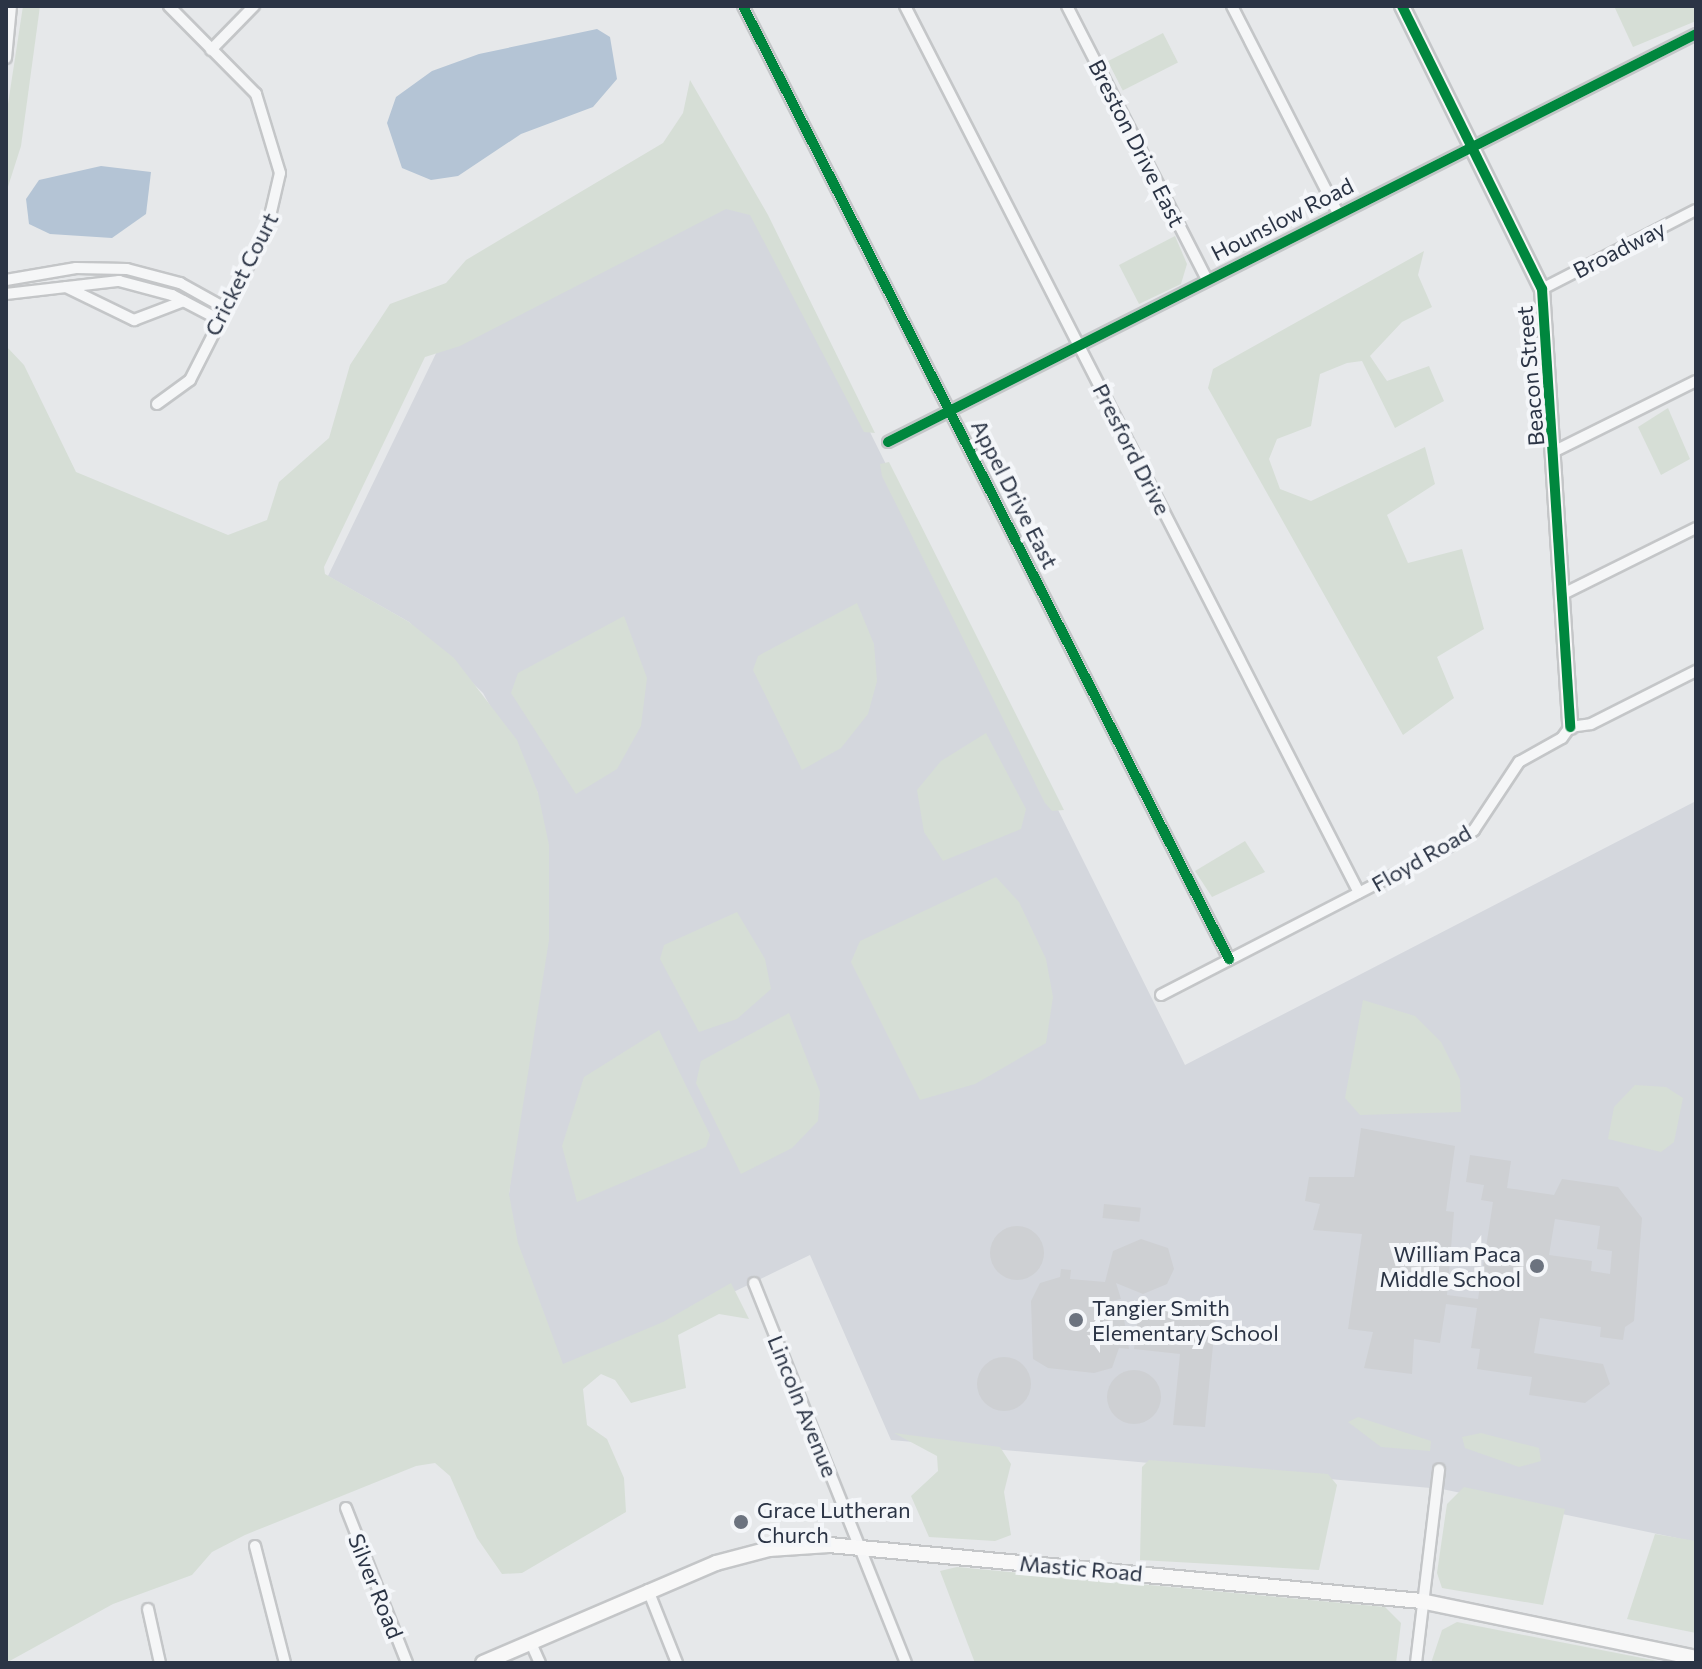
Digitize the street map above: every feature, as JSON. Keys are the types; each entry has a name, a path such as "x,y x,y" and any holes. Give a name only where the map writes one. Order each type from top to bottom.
{"main road":[{"name":"Beacon Street","path":"1402,6 1474,146 1542,289 1557,450 1561,595 1570,727"},
{"name":"Mastic Road","path":"483,1663 648,1590 769,1549 860,1546 1421,1601 1696,1658"}],"street":[{"path":"6,58 11,6"},
{"name":"Cricket Court","path":"157,404 190,380 223,307 267,229 280,173 256,94 169,6"},
{"path":"211,50 254,6"},
{"name":"Appel Drive East","path":"743,6 1229,959"},
{"name":"Presford Drive","path":"905,6 1359,893"},
{"name":"Breston Drive East","path":"1067,6 1207,280"},
{"path":"1232,6 1338,213"},
{"name":"Hounslow Road","path":"888,442 1696,34"},
{"name":"Broadway","path":"1542,289 1696,210"},
{"path":"6,280 95,267 165,279 223,307"},
{"path":"6,294 102,279 162,292 218,319"},
{"path":"165,279 162,292 165,306"},
{"path":"61,285 115,306 134,320 152,318 165,306 184,301"},
{"path":"1557,450 1696,381"},
{"path":"1561,595 1696,528"},
{"name":"Floyd Road","path":"1161,995 1474,830 1519,762 1562,738 1570,727 1591,724 1696,671"},
{"name":"Lincoln Avenue","path":"754,1283 906,1663"},
{"path":"1416,1663 1439,1469"},
{"name":"Silver Road","path":"346,1508 407,1663"},
{"path":"255,1546 285,1663"},
{"path":"648,1590 677,1663"},
{"path":"148,1609 160,1663"},
{"path":"531,1643 540,1663"}],"shaded area":[{"path":"23,6 40,6 21,146 6,193 6,117"},
{"path":"1614,6 1696,6 1696,21 1633,47"},
{"path":"1163,33 1178,62 1123,91 1108,61"},
{"path":"690,80 768,215 875,433 864,432 750,215 726,209 460,346 425,357 324,567 325,574 409,622 454,658 517,740 538,793 549,845 549,940 509,1194 518,1243 563,1364 663,1322 731,1283 749,1319 719,1314 678,1335 686,1388 631,1403 615,1380 601,1374 583,1389 587,1425 607,1439 624,1478 626,1512 522,1573 502,1574 477,1538 450,1476 435,1463 416,1466 245,1535 212,1552 192,1575 113,1604 6,1663 6,346 24,365 76,472 228,535 267,520 279,482 329,438 350,365 390,304 446,283 466,260 663,143 683,113"},
{"path":"750,191 1185,1065 1696,801 1696,1542 1442,1489 891,1440 810,1255 543,1384 507,1212 523,1066 538,793 483,693 409,622 328,576 443,339"},
{"path":"1175,236 1187,264 1181,284 1139,304 1119,265"},
{"path":"1424,251 1418,275 1432,307 1402,322 1370,356 1387,381 1429,366 1444,401 1395,428 1362,361 1347,363 1320,374 1311,426 1277,439 1269,459 1280,489 1311,501 1425,447 1435,484 1387,515 1408,563 1462,549 1484,629 1437,657 1454,698 1403,735 1208,388 1213,369"},
{"path":"1668,408 1690,459 1661,475 1638,427"},
{"path":"889,462 1064,810 1052,811 1045,803 882,476 880,464"},
{"path":"857,603 874,644 877,681 868,714 841,748 802,770 753,670 758,656"},
{"path":"624,616 647,678 641,726 617,769 576,794 511,693 518,673"},
{"path":"986,733 1026,809 1021,829 943,861 924,832 917,790 941,761"},
{"path":"1245,841 1265,872 1212,897 1195,871"},
{"path":"996,877 1019,902 1046,959 1053,997 1046,1043 975,1084 920,1100 851,962 860,941"},
{"path":"737,912 765,959 771,989 737,1019 699,1032 660,959 664,945"},
{"path":"1363,1000 1415,1016 1441,1042 1460,1080 1461,1112 1360,1115 1345,1098"},
{"path":"789,1013 820,1092 818,1121 792,1148 741,1174 696,1083 701,1061"},
{"path":"659,1030 710,1135 706,1147 577,1202 562,1146 584,1077"},
{"path":"1635,1085 1666,1087 1683,1098 1674,1142 1661,1152 1608,1139 1614,1107"},
{"path":"1358,1417 1431,1441 1430,1451 1381,1447 1348,1422"},
{"path":"894,1433 1000,1447 1011,1464 1004,1492 1011,1535 995,1541 929,1537 911,1496 938,1471 937,1456"},
{"path":"1481,1433 1539,1448 1541,1461 1519,1467 1465,1448 1462,1437"},
{"path":"1149,1460 1328,1474 1337,1485 1319,1570 1140,1560 1142,1467"},
{"path":"1464,1487 1565,1509 1543,1605 1442,1588 1437,1573 1447,1504"},
{"path":"1655,1534 1696,1541 1696,1633 1627,1619"},
{"path":"957,1567 1385,1607 1401,1623 1396,1663 975,1663 940,1571"},
{"path":"1457,1622 1668,1663 1431,1663 1442,1630"}],"water":[{"path":"597,29 610,37 617,79 593,107 521,134 458,176 431,180 402,168 387,123 396,97 432,71 479,54"},
{"path":"101,166 151,172 146,214 112,238 50,234 29,224 26,199 39,180"}],"building":[{"name":"William Paca Middle School","path":"1361,1128 1455,1146 1446,1211 1454,1212 1447,1295 1478,1299 1493,1202 1481,1200 1484,1185 1466,1182 1470,1155 1511,1161 1507,1188 1554,1195 1562,1179 1618,1187 1642,1218 1634,1321 1625,1327 1623,1340 1600,1337 1601,1327 1540,1318 1534,1353 1603,1364 1610,1384 1585,1403 1529,1395 1532,1377 1477,1369 1480,1349 1471,1348 1477,1308 1446,1304 1440,1343 1414,1339 1412,1374 1364,1368 1373,1332 1348,1329 1362,1234 1313,1230 1320,1204 1305,1201 1309,1177 1354,1177","holes":["1555,1219 1600,1226 1597,1249 1612,1251 1610,1274 1591,1271 1592,1261 1549,1255"]},
{"path":"1104,1204 1141,1208 1139,1222 1103,1218"},
{"path":"1017,1226 1036,1234 1044,1253 1036,1272 1017,1280 998,1272 990,1253 998,1234"},
{"path":"1141,1239 1168,1248 1174,1269 1167,1284 1143,1294 1116,1283 1121,1299 1096,1304 1122,1307 1129,1349 1119,1348 1112,1368 1094,1373 1048,1368 1033,1359 1031,1301 1040,1283 1060,1277 1061,1269 1071,1270 1070,1279 1105,1282 1113,1251"},
{"path":"1139,1308 1216,1315 1205,1427 1173,1425 1180,1354 1134,1349"},
{"path":"1004,1357 1015,1359 1023,1365 1029,1373 1029,1395 1023,1403 1015,1409 1004,1411 993,1409 985,1403 979,1395 977,1384 979,1373 985,1365 993,1359"},
{"path":"1134,1370 1153,1378 1161,1397 1153,1416 1134,1424 1115,1416 1107,1397 1115,1378"}],"cycle path":[{"path":"743,6 1229,959"},
{"path":"1402,6 1542,289 1570,727"},
{"path":"888,442 1696,34"}],"place":[{"name":"William Paca Middle School","path":"1537,1266"},
{"name":"Tangier Smith Elementary School","path":"1076,1320"},
{"name":"Grace Lutheran Church","path":"741,1522"}]}
